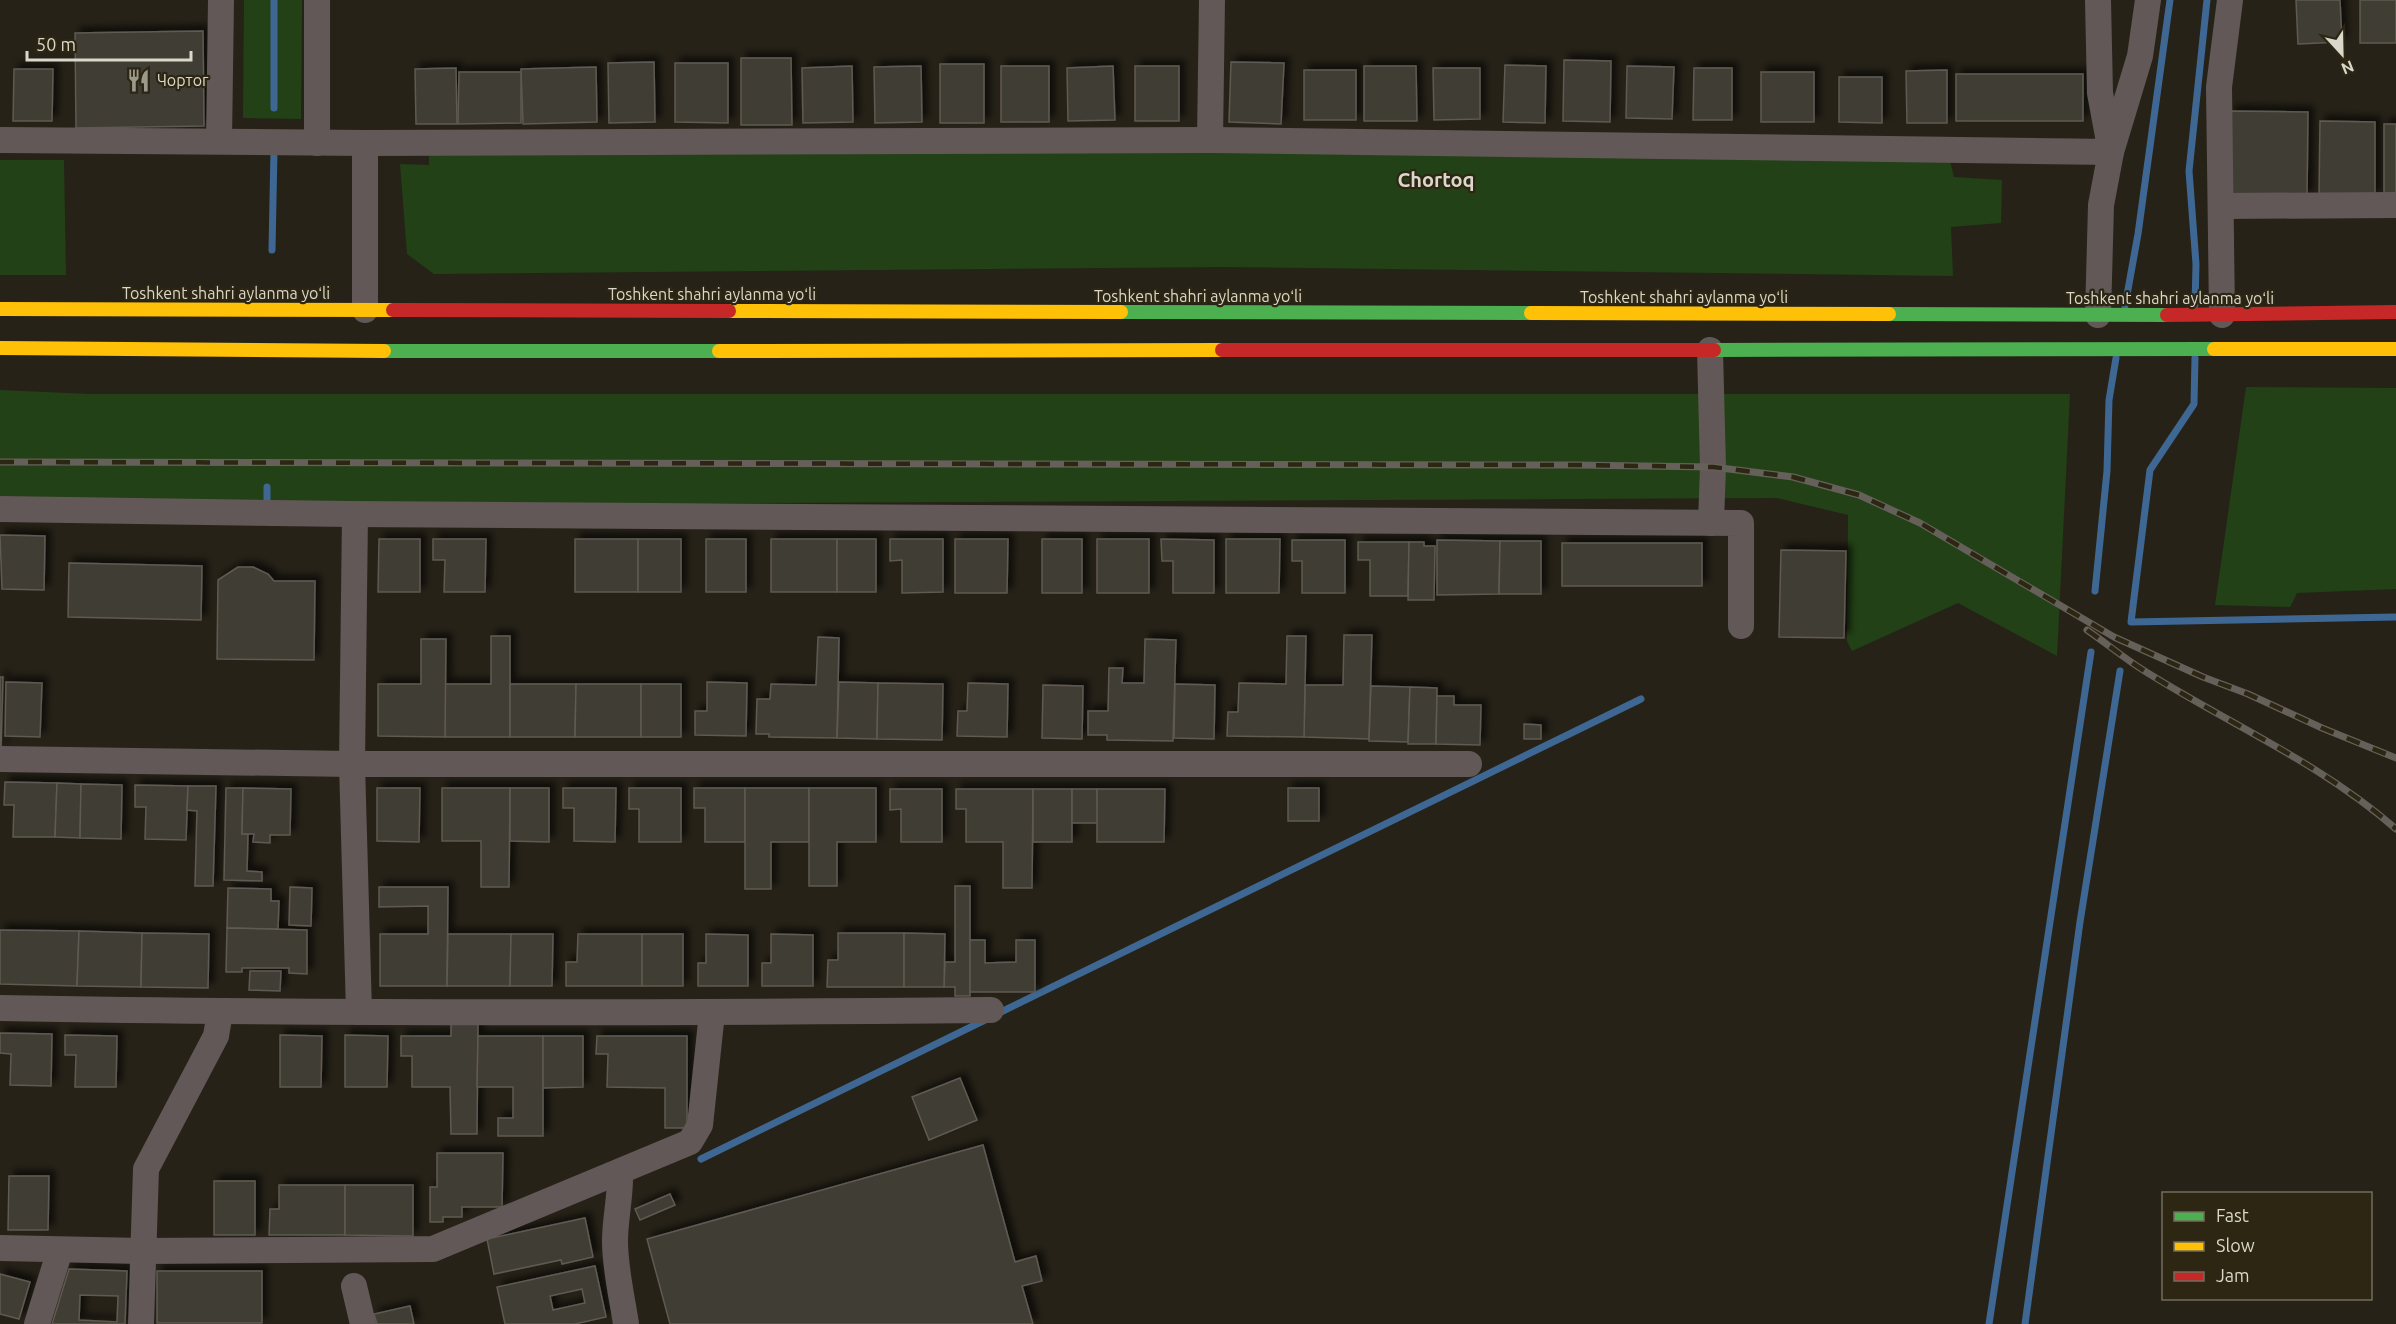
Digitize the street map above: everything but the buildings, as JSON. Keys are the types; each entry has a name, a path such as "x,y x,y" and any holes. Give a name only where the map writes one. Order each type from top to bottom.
{"highway":[{"name":"Toshkent shahri aylanma yoʻli","path":"0,309 372,324 2215,315 2396,312"},
{"path":"366,351 372,324"},
{"path":"0,348 366,351 2396,349"}],"street":[{"path":"219,140 221,0"},
{"path":"317,0 317,142"},
{"path":"1210,140 1212,0"},
{"path":"2098,0 2100,93 2111,152"},
{"path":"2105,315 2101,205 2111,152 2140,56 2148,0"},
{"path":"2215,315 2222,206 2219,87 2230,0"},
{"path":"0,140 365,143 1210,140 2111,152"},
{"path":"365,143 372,324"},
{"path":"2222,206 2396,205"},
{"path":"1710,350 1713,467 1711,523"},
{"path":"0,509 355,514 1741,523 1741,627"},
{"path":"355,514 352,764 358,1012"},
{"path":"0,759 352,764 1469,764"},
{"path":"0,1008 220,1012 712,1013 991,1010"},
{"path":"141,1324 146,1169 216,1036 220,1012"},
{"path":"0,1248 142,1251 433,1250 690,1142 700,1125 712,1013"},
{"path":"620,1172 615,1242 626,1324"},
{"path":"37,1324 60,1250"},
{"path":"354,1286 363,1324"}],"green space":[{"path":"244,0 302,0 301,119 243,118"},
{"path":"429,151 1948,152 1954,177 2002,180 2001,223 1951,227 1953,276 1224,267 434,274 407,254 400,164 429,165"},
{"path":"0,160 64,160 66,275 0,275"},
{"path":"2246,387 2396,388 2396,589 2297,593 2290,607 2215,605"},
{"path":"0,390 89,394 2070,394 2057,656 1958,603 1852,651 1847,641 1848,515 1777,498 355,505 0,500"}],"waterway":[{"path":"274,0 274,108"},
{"path":"2125,306 2138,234 2170,0"},
{"path":"2195,305 2196,264 2189,171 2207,0"},
{"path":"272,250 274,150"},
{"path":"2095,591 2107,471 2109,400 2116,358"},
{"path":"2195,358 2194,404 2150,470 2131,622 2396,617"},
{"path":"267,487 267,499"},
{"path":"1989,1324 2091,652"},
{"path":"2025,1324 2080,922 2120,671"},
{"path":"997,1014 1641,699"},
{"path":"701,1159 987,1019"}],"railway":[{"path":"0,462 1713,467 1793,477 1859,495 1920,523 2114,637 2396,758"},
{"path":"2087,630 2143,670 2337,784 2396,829"}],"traffic: fast":[{"path":"1121,312 1531,313"},
{"path":"1889,314 2167,315"},
{"path":"1714,350 2214,349"},
{"path":"384,351 719,351"}],"traffic: slow":[{"path":"0,309 393,310"},
{"path":"729,311 1121,312"},
{"path":"1531,313 1889,314"},
{"path":"0,348 384,351"},
{"path":"2214,349 2396,349"},
{"path":"719,351 1222,350"}],"traffic: jam":[{"path":"393,310 729,311"},
{"path":"2167,315 2396,312"},
{"path":"1222,350 1714,350"}],"place":[{"name":"Чортог","path":"139,80"}],"district":[{"name":"Chortoq","path":"1436,180"}]}
